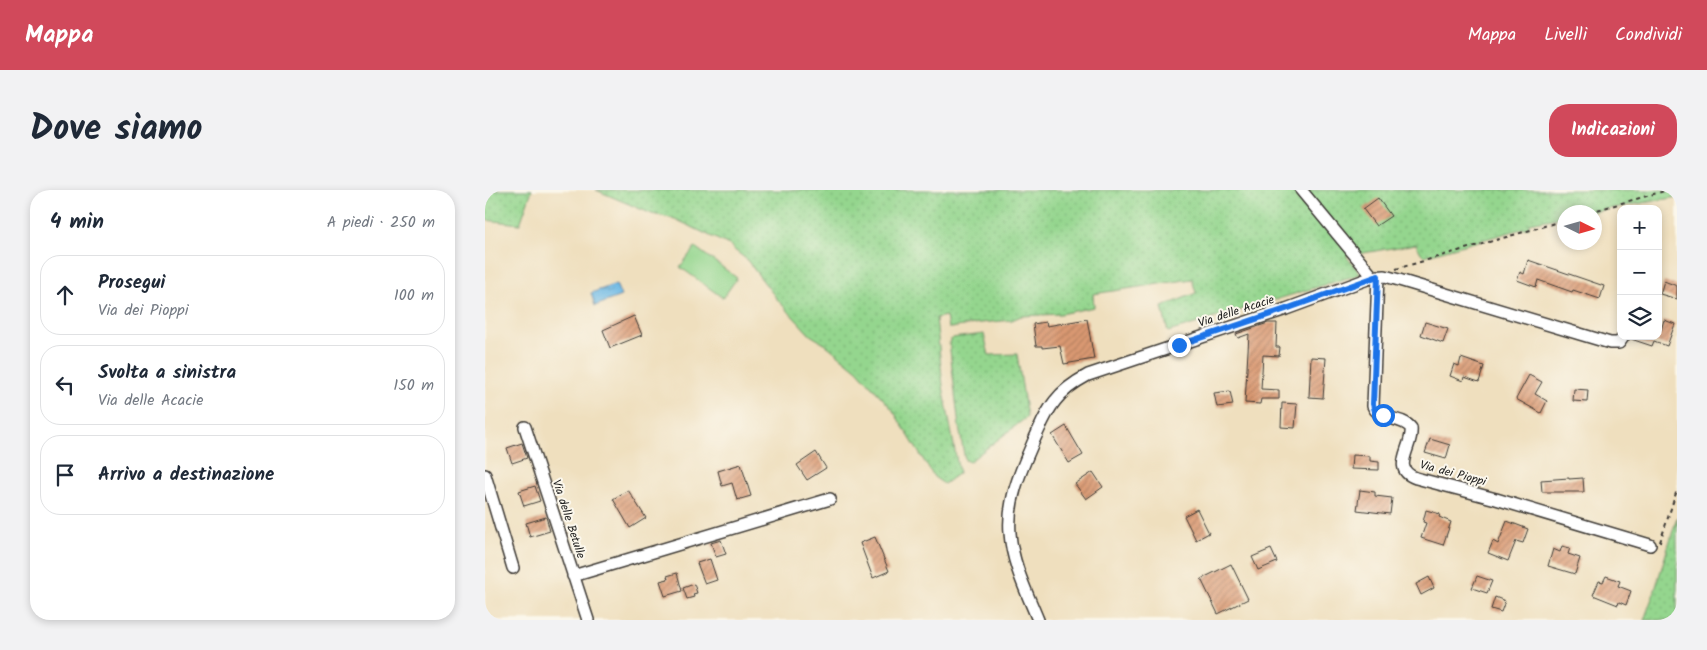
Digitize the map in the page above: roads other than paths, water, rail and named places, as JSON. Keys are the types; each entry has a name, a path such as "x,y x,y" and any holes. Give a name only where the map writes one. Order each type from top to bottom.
{"street":[{"path":"1301,190 1376,277 1385,276 1609,343 1619,343 1621,340"},
{"name":"Via dei Pioppi","path":"1376,277 1373,406 1378,413 1405,422 1411,428 1410,440 1403,463 1406,473 1416,478 1650,545"},
{"name":"Via delle Acacie","path":"1038,620 1014,556 1010,535 1010,517 1014,492 1020,472 1044,420 1061,394 1073,384 1091,374 1376,277"},
{"name":"Via delle Betulle","path":"525,427 588,620"},
{"path":"485,475 513,568"},
{"path":"573,576 831,499"},
{"path":"485,520 497,516"}],"water":[{"path":"616,284 621,296 595,306 591,293"}]}
